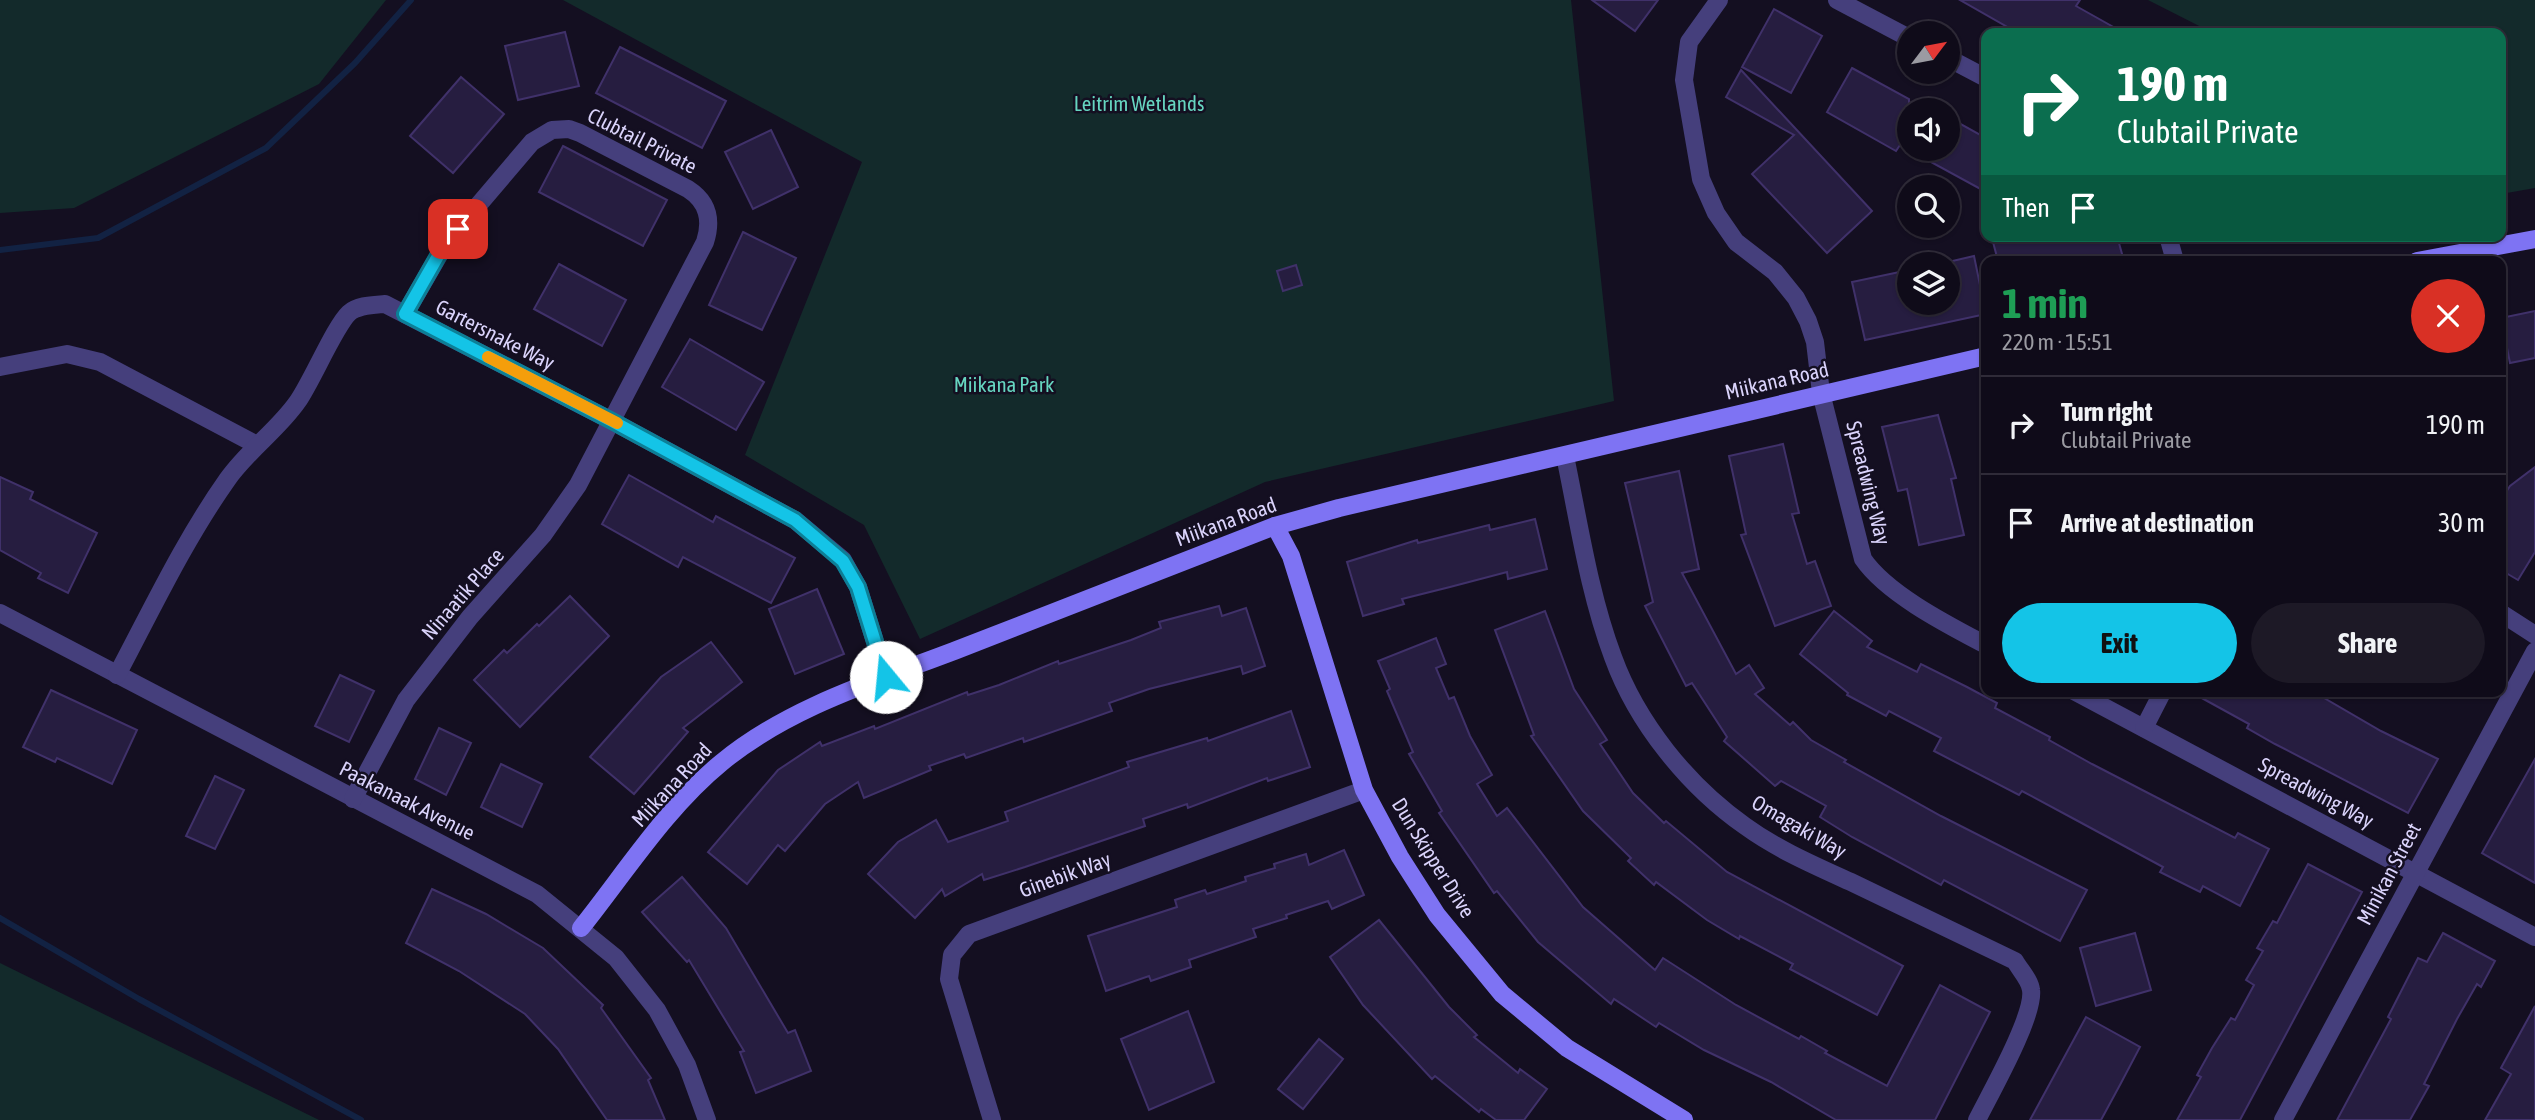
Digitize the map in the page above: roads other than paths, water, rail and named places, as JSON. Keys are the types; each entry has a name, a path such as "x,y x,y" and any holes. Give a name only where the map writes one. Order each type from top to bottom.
{"street":[{"name":"Spreadwing Way","path":"1719,0 1689,42 1684,80 1702,179 1716,214 1736,242 1775,272 1796,298 1815,342 1821,393 1863,559 1875,578 1930,615 1981,642"},
{"path":"1837,0 1897,32"},
{"path":"1960,64 1981,75"},
{"name":"Clubtail Private","path":"405,314 446,243 533,142 552,130 580,133 696,194 703,204 709,222 705,242 612,421"},
{"path":"2444,256 2535,239"},
{"name":"Gartersnake Way","path":"117,675 181,556 228,479 257,445 282,424 311,382 349,313 368,305 385,304 612,421 795,520 843,561 858,587 886,677"},
{"path":"0,367 67,354 100,362 257,445"},
{"name":"Miikana Road","path":"581,928 668,818 721,763 758,736 804,711 886,677 1275,526 1339,508 1981,357"},
{"name":"Ninaatik Place","path":"353,799 405,700 470,617 544,535 578,485 612,421"},
{"name":"Omagaki Way","path":"1564,457 1594,595 1613,658 1626,687 1662,747 1698,786 1744,826 1789,853 2015,961 2031,990 2024,1021 1977,1120"},
{"name":"Dun Skipper Drive","path":"1275,526 1291,556 1364,790 1400,857 1437,915 1502,993 1567,1048 1684,1120"},
{"name":"Paakanaak Avenue","path":"0,613 537,894 616,958 657,1010 682,1056 708,1120"},
{"path":"2506,616 2535,635"},
{"name":"Minikan Street","path":"2283,1120 2535,650"},
{"name":"Spreadwing Way","path":"2085,697 2416,871 2535,937"},
{"path":"2144,728 2160,697"},
{"name":"Ginebik Way","path":"992,1120 949,979 952,955 970,934 1364,790"}],"waterway":[{"path":"0,250 98,238 266,148 355,63 411,0"},
{"path":"0,918 139,999 361,1120"}],"park label":[{"name":"Leitrim Wetlands","path":"1139,104"},
{"name":"Miikana Park","path":"1004,385"}]}
